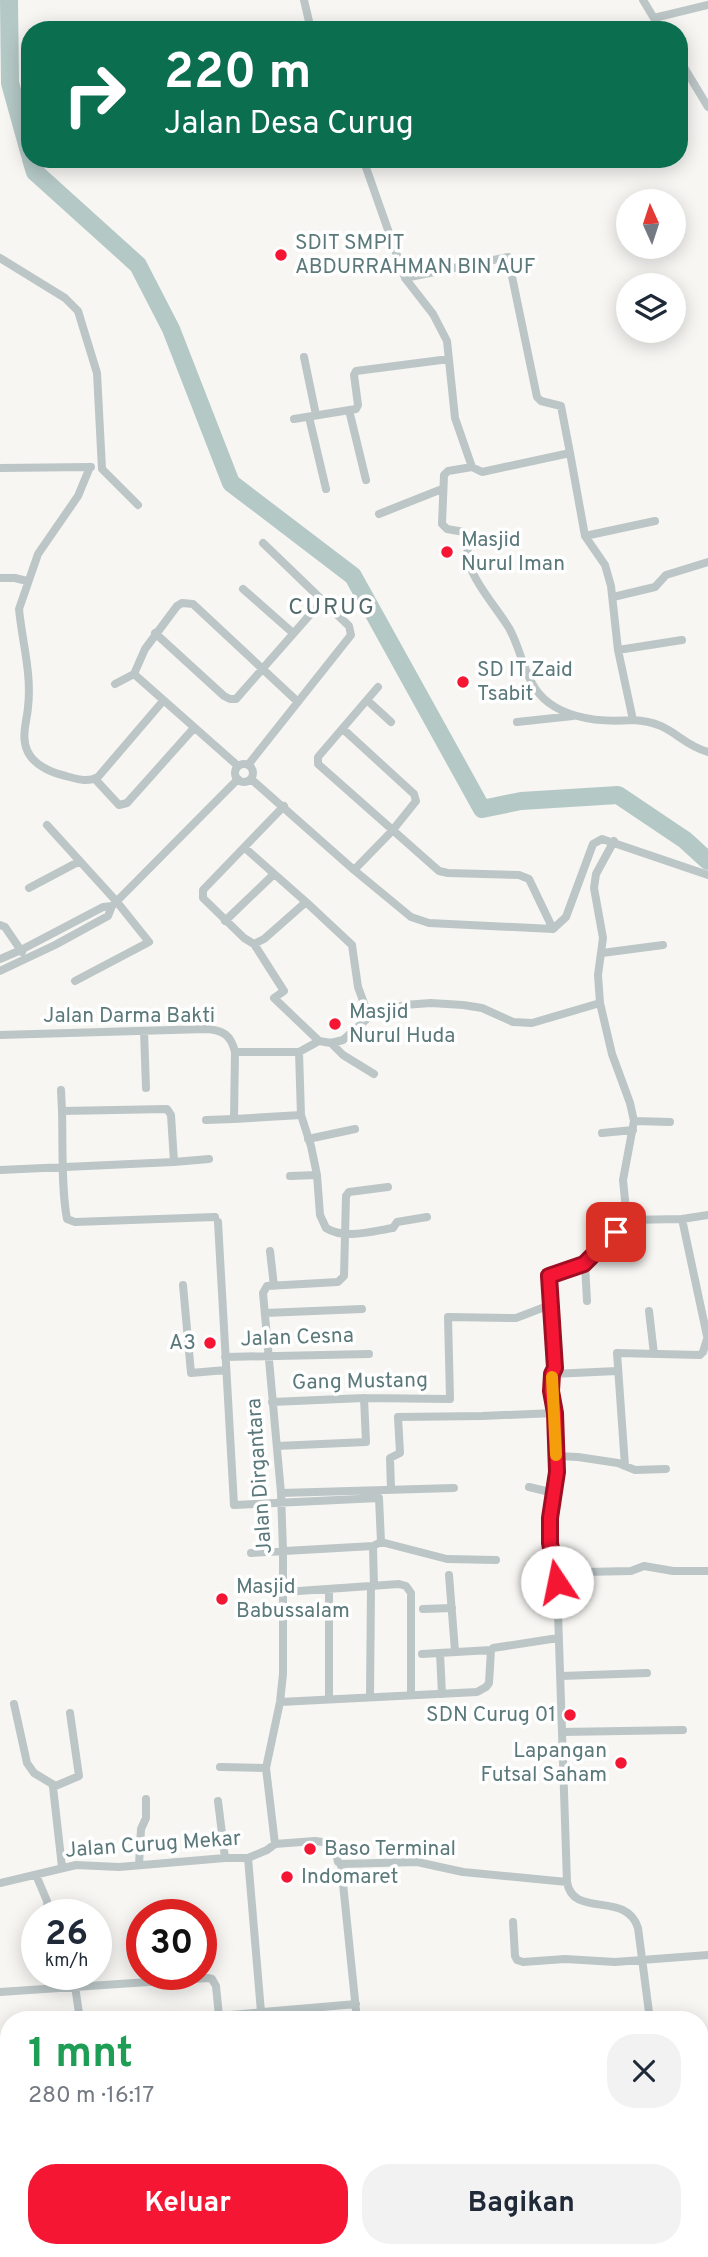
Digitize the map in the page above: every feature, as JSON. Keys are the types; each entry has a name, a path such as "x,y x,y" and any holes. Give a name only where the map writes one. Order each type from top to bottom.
{"street":[{"path":"304,0 308,21"},
{"path":"643,0 656,21"},
{"path":"654,18 708,5"},
{"path":"688,74 708,107"},
{"path":"366,168 405,278 441,327 447,341 456,418 471,467"},
{"path":"405,278 508,257 537,397 541,401 561,406 585,536 605,565 613,597 618,650 633,720"},
{"path":"0,258 65,298 78,311 97,373 102,468"},
{"path":"304,357 326,489"},
{"path":"294,419 356,409 356,371 449,359"},
{"path":"349,410 366,480"},
{"path":"570,453 482,472 471,467 445,473 442,524 447,529 464,532 468,537 469,565 509,629 534,687 551,703 576,716 596,721 633,720 661,724 708,752"},
{"path":"90,467 78,496 38,554 19,608 29,705 24,730 27,750 35,761 55,774 85,781 95,779 163,701"},
{"path":"0,468 102,468 138,505"},
{"path":"379,514 442,489"},
{"path":"585,536 655,521"},
{"path":"134,674 238,766 248,765 351,635 349,626 263,543"},
{"path":"613,597 656,587 666,575 708,562"},
{"path":"0,578 27,581"},
{"path":"243,589 293,633"},
{"path":"155,633 230,699 236,699 322,601"},
{"path":"115,684 134,674 155,633 177,606 188,602 264,668 298,702"},
{"path":"618,650 682,639"},
{"path":"378,687 318,757 318,764 443,873 519,875 529,878 553,929"},
{"path":"367,700 391,722"},
{"path":"517,722 576,716"},
{"path":"95,779 119,805 127,803 194,728"},
{"path":"343,729 416,797 415,804 355,870"},
{"path":"248,765 252,771 251,779"},
{"path":"238,766 235,774 238,779 246,782 251,779"},
{"path":"0,971 108,916 114,904 238,779"},
{"path":"251,779 411,916 439,925 553,929 566,917 593,844 602,839 708,875"},
{"path":"284,806 202,893 204,901 254,944 284,991 274,998 319,1041 331,1043 343,1040 369,1017 404,1005 445,1003 482,1009 513,1022 532,1023 600,1003"},
{"path":"47,825 149,942 75,981"},
{"path":"614,841 596,874 594,888 603,938 598,975 600,1003 612,1054 630,1103 633,1126 623,1180 627,1220 584,1264 549,1276 555,1368 551,1391 555,1413 557,1472 550,1543 557,1582 568,1889 579,1900 619,1907 633,1916 638,1928 649,2011"},
{"path":"245,848 352,945 358,987 369,1017"},
{"path":"29,888 80,861"},
{"path":"225,920 274,874"},
{"path":"254,944 264,939 306,902"},
{"path":"0,959 114,904"},
{"path":"0,925 5,927 26,959"},
{"path":"602,953 663,945"},
{"name":"Jalan Darma Bakti","path":"0,1035 206,1029 227,1034 235,1052 299,1052"},
{"path":"144,1031 146,1088"},
{"path":"319,1041 299,1052 301,1115 317,1175 320,1215 326,1228 344,1234 393,1228 397,1222 427,1217"},
{"path":"331,1043 343,1055 374,1074"},
{"path":"234,1119 235,1052"},
{"path":"61,1090 64,1167"},
{"path":"62,1111 167,1109 171,1115 174,1162"},
{"path":"206,1120 301,1115"},
{"path":"602,1133 670,1122"},
{"path":"308,1139 355,1129"},
{"path":"0,1170 209,1159"},
{"name":"Jalan Dirgantara","path":"64,1167 66,1214 71,1221 216,1219 234,1505 282,1497"},
{"path":"290,1176 317,1175"},
{"path":"362,1309 265,1313 264,1289 338,1282 344,1276 346,1196 349,1192 388,1187"},
{"path":"627,1220 682,1219 708,1215"},
{"path":"625,1466 617,1353 700,1355 708,1336 682,1219"},
{"path":"270,1251 274,1286"},
{"path":"584,1264 587,1301"},
{"path":"183,1285 191,1373 226,1370"},
{"name":"Gang Mustang","path":"272,1402 364,1398 450,1399 447,1317 516,1318 550,1305"},
{"path":"649,1311 654,1354"},
{"name":"Jalan Dirgantara","path":"265,1313 282,1497 284,1592 280,1702 267,1768 275,1844"},
{"name":"Jalan Cesna","path":"225,1357 369,1354"},
{"path":"552,1374 617,1371"},
{"path":"277,1446 366,1442 364,1398"},
{"path":"391,1489 390,1458 400,1453 398,1417 555,1413"},
{"path":"556,1456 578,1457 635,1470 666,1469"},
{"path":"529,1487 554,1493"},
{"path":"282,1497 377,1494 391,1489 454,1488"},
{"path":"370,1697 377,1494"},
{"path":"251,1553 377,1544 447,1559 496,1560"},
{"path":"557,1582 574,1580 584,1572 631,1571 643,1566 673,1571 708,1571"},
{"path":"449,1576 455,1651"},
{"path":"284,1592 404,1585 411,1592 411,1695"},
{"path":"329,1589 329,1699"},
{"path":"423,1609 452,1608"},
{"path":"422,1654 491,1650 558,1638"},
{"path":"280,1702 477,1692 486,1688 491,1678 491,1650"},
{"path":"440,1653 442,1694"},
{"path":"561,1676 647,1673"},
{"path":"14,1704 27,1763 34,1773 54,1785"},
{"path":"54,1785 79,1776 70,1713"},
{"path":"562,1732 683,1730"},
{"path":"220,1767 267,1768"},
{"path":"54,1785 62,1867"},
{"path":"139,1865 146,1799"},
{"path":"218,1801 225,1858"},
{"name":"Jalan Curug Mekar","path":"0,1883 76,1865 139,1865 248,1858 275,1844 324,1841 330,1843 341,1864"},
{"path":"248,1858 261,2011"},
{"path":"356,2011 341,1864 417,1863 463,1871 567,1882"},
{"path":"36,1875 46,1899"},
{"path":"513,1922 514,1951 519,1961 565,1959 604,1963 708,1955"},
{"path":"112,1984 212,1979 216,1986 218,2011"},
{"path":"0,1992 25,1990"},
{"path":"76,1990 79,2011"},
{"path":"310,2011 356,2004"}],"waterway":[{"path":"9,0 10,83 21,123"},
{"path":"34,168 138,265 171,329 231,483 353,576 482,809 521,801 618,795 685,840 708,861"}],"slow traffic":[{"path":"552,1377 556,1455"}],"place":[{"name":"SDIT SMPIT ABDURRAHMAN BIN AUF","path":"281,255"},
{"name":"Masjid Nurul Iman","path":"447,552"},
{"name":"SD IT Zaid Tsabit","path":"463,682"},
{"name":"Masjid Nurul Huda","path":"335,1024"},
{"name":"A3","path":"210,1343"},
{"name":"Masjid Babussalam","path":"222,1599"},
{"name":"SDN Curug 01","path":"570,1715"},
{"name":"Lapangan Futsal Saham","path":"621,1763"},
{"name":"Baso Terminal","path":"310,1849"},
{"name":"Indomaret","path":"287,1877"}],"district":[{"name":"CURUG","path":"332,608"}],"route":[{"path":"557,1582 550,1543 550,1518 557,1472 555,1413 551,1391 555,1368 549,1276 584,1264 616,1232"}]}
